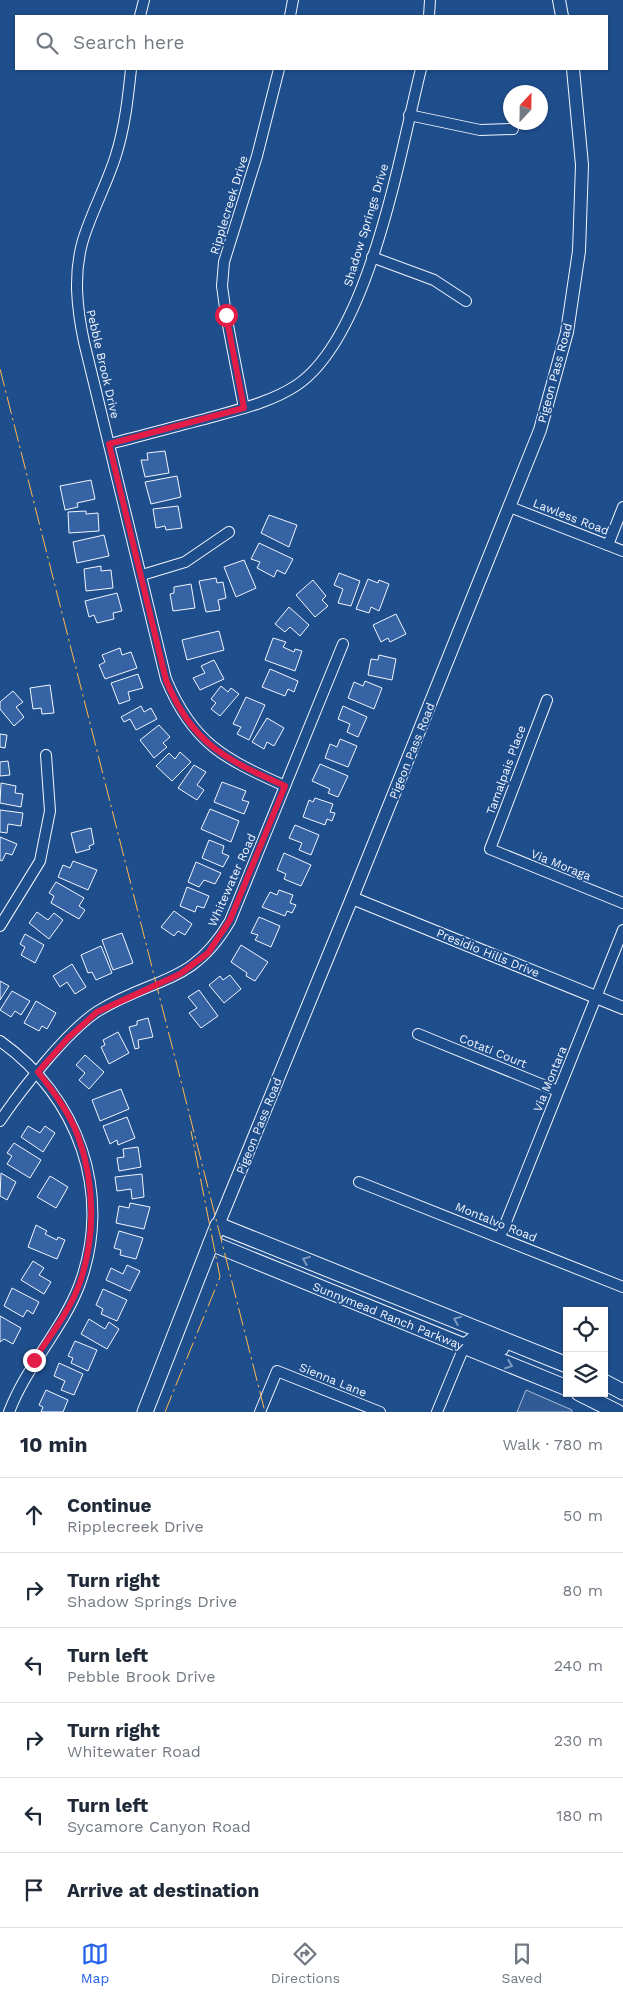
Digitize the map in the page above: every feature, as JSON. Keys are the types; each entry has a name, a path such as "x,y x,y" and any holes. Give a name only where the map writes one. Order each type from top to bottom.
{"main road":[{"name":"Pigeon Pass Road","path":"145,1412 218,1225"},
{"name":"Sunnymead Ranch Parkway","path":"218,1225 563,1363"},
{"name":"Sunnymead Ranch Parkway","path":"211,1244 563,1386"},
{"path":"464,1347 473,1340 488,1343 563,1371"},
{"path":"608,1384 623,1392"},
{"path":"587,1397 617,1412"}],"street":[{"path":"140,15 144,0"},
{"path":"290,15 293,0"},
{"path":"429,15 430,0"},
{"path":"559,0 562,15"},
{"name":"Pebble Brook Drive","path":"130,70 127,112 116,153 82,243 77,280 77,306 80,324 166,680 177,706 195,730 214,750 242,766 285,786"},
{"name":"Ripplecreek Drive","path":"244,408 222,286 224,262 257,156 279,70"},
{"name":"Shadow Springs Drive","path":"109,444 244,408 286,391 298,384 316,367 338,338 372,257 396,176 421,70"},
{"name":"Pigeon Pass Road","path":"218,1225 540,430 558,370 575,292 581,212 582,165 573,70"},
{"path":"409,116 480,130 503,129"},
{"path":"372,257 434,280 466,301"},
{"name":"Lawless Road","path":"510,507 623,551"},
{"path":"608,545 623,507"},
{"path":"142,575 185,562 230,532"},
{"name":"Whitewater Road","path":"0,1122 38,1072 68,1038 97,1012 180,974 208,953 230,920 343,644"},
{"name":"Tamalpais Place","path":"490,849 547,700"},
{"path":"0,926 40,861 50,811 46,755"},
{"name":"Via Moraga","path":"490,849 623,903"},
{"name":"Presidio Hills Drive","path":"352,898 623,1008"},
{"name":"Via Montara","path":"500,1238 623,930"},
{"name":"Cotati Court","path":"418,1034 558,1091"},
{"path":"0,1041 38,1072 55,1094 78,1134 86,1163 91,1214 89,1242 79,1285 21,1384 9,1412"},
{"name":"Montalvo Road","path":"359,1182 623,1286"},
{"path":"437,1412 464,1347"},
{"name":"Sienna Lane","path":"260,1412 277,1372 380,1412"}],"shaded area":[{"path":"526,1390 572,1410 572,1412 517,1412"}],"building":[{"path":"165,451 169,473 145,477 141,460 148,460 147,453"},
{"path":"177,476 181,497 151,504 145,482"},
{"path":"91,480 95,499 77,503 78,507 65,510 60,486"},
{"path":"178,506 182,528 166,530 165,526 156,528 153,509"},
{"path":"86,511 86,514 98,513 99,531 69,533 68,512"},
{"path":"269,515 297,525 289,547 261,533"},
{"path":"104,535 109,556 77,563 73,542"},
{"path":"259,543 293,559 285,574 277,570 274,577 257,568 260,562 251,559"},
{"path":"244,560 256,588 236,597 224,567"},
{"path":"101,566 101,571 111,570 113,588 86,591 84,569"},
{"path":"339,573 360,581 351,606 338,603 343,589 334,585"},
{"path":"216,578 217,583 223,582 226,598 218,600 220,610 206,612 199,581"},
{"path":"368,579 378,583 379,580 389,584 379,611 371,607 369,613 356,609"},
{"path":"313,580 326,596 322,600 328,606 315,617 296,595"},
{"path":"191,584 195,608 173,611 170,594 174,593 174,587"},
{"path":"117,593 122,611 113,613 114,619 97,623 94,615 89,617 85,601"},
{"path":"289,607 309,625 300,636 290,627 285,632 275,624"},
{"path":"396,614 406,634 390,642 388,638 381,642 373,625"},
{"path":"219,631 224,650 187,660 182,640"},
{"path":"273,638 286,642 283,647 294,652 295,649 302,651 295,671 265,660"},
{"path":"120,648 122,655 131,652 137,668 105,679 99,665 105,662 102,655"},
{"path":"379,655 396,659 392,680 368,675 371,659 378,660"},
{"path":"214,660 224,679 200,690 193,678 205,673 201,666"},
{"path":"270,669 298,681 294,692 288,689 285,696 262,687"},
{"path":"138,674 143,688 128,692 130,700 119,704 111,683"},
{"path":"365,681 382,688 374,709 348,698 354,682 363,686"},
{"path":"50,685 54,713 42,714 41,708 33,709 30,688"},
{"path":"221,686 228,692 231,688 239,694 220,716 211,709 216,703 211,699"},
{"path":"13,691 23,702 16,707 24,717 14,726 0,709 0,702"},
{"path":"246,697 265,705 249,740 237,734 241,727 233,724"},
{"path":"141,706 144,712 151,708 157,719 136,730 130,719 124,722 121,717"},
{"path":"343,706 367,717 358,737 347,732 350,724 338,719"},
{"path":"267,718 284,728 274,746 267,742 264,749 252,742"},
{"path":"159,725 170,737 163,743 167,747 154,758 140,740"},
{"path":"0,734 7,735 5,748 0,747"},
{"path":"340,739 357,746 348,767 325,758 330,744 337,747"},
{"path":"180,752 191,762 172,781 156,766 169,753 175,759"},
{"path":"8,761 10,775 0,776 0,762"},
{"path":"320,764 348,776 338,797 328,793 330,789 312,781"},
{"path":"194,765 206,772 197,785 204,790 197,800 178,788"},
{"path":"222,782 246,791 242,800 249,802 244,814 214,802"},
{"path":"1,783 16,786 15,793 23,794 21,807 0,803"},
{"path":"315,798 333,804 330,812 335,813 332,821 327,819 325,825 303,817 309,800 313,802"},
{"path":"210,809 239,821 231,842 201,829"},
{"path":"0,810 23,813 21,826 8,824 7,833 0,832"},
{"path":"295,825 319,835 311,855 299,850 302,843 289,838"},
{"path":"91,828 94,844 89,846 90,849 76,853 71,833"},
{"path":"0,837 17,844 12,855 6,853 2,861 0,860"},
{"path":"209,840 224,846 222,853 229,856 223,867 202,858"},
{"path":"284,853 311,865 301,886 284,879 286,874 277,870"},
{"path":"73,861 97,870 88,890 58,877 63,865 70,868"},
{"path":"196,862 221,873 215,884 204,880 199,887 188,882"},
{"path":"56,882 84,898 79,906 85,910 79,919 51,903 54,896 49,893"},
{"path":"187,887 209,896 204,908 197,906 195,912 180,906"},
{"path":"279,890 293,895 290,903 296,905 292,913 287,911 285,916 262,907 270,892 277,895"},
{"path":"174,911 192,924 185,935 178,931 174,936 161,927"},
{"path":"37,912 48,920 54,913 63,920 49,939 29,923"},
{"path":"259,917 280,926 271,947 255,940 258,935 251,933"},
{"path":"122,933 133,963 113,970 102,940"},
{"path":"25,934 44,945 35,963 21,955 25,947 20,944"},
{"path":"241,945 268,962 255,981 246,976 247,973 231,962"},
{"path":"101,946 112,973 96,980 92,972 88,973 81,955"},
{"path":"72,964 86,987 75,994 67,982 60,987 53,976"},
{"path":"230,975 241,989 224,1003 209,985 220,976 223,980"},
{"path":"0,981 9,986 0,1000"},
{"path":"199,990 218,1016 201,1028 189,1013 197,1008 188,997"},
{"path":"12,991 30,1001 21,1015 15,1011 11,1017 0,1010"},
{"path":"36,1001 56,1013 47,1029 42,1026 39,1031 24,1023"},
{"path":"148,1018 153,1037 138,1040 139,1048 135,1049 129,1027 137,1025 137,1021"},
{"path":"118,1032 129,1053 109,1064 101,1047 105,1045 103,1040"},
{"path":"85,1055 104,1072 89,1089 79,1080 85,1073 76,1065"},
{"path":"121,1089 129,1109 100,1121 92,1100"},
{"path":"127,1117 135,1138 118,1145 117,1140 110,1144 103,1126"},
{"path":"28,1126 40,1133 45,1126 55,1133 43,1152 21,1137"},
{"path":"14,1143 41,1160 30,1178 7,1164 12,1156 7,1153"},
{"path":"138,1147 141,1167 119,1171 117,1158 124,1157 123,1149"},
{"path":"1,1173 16,1182 7,1200 0,1196"},
{"path":"142,1174 144,1197 132,1199 131,1189 117,1191 115,1177"},
{"path":"50,1176 68,1187 56,1208 37,1197"},
{"path":"130,1203 150,1207 144,1229 116,1223 119,1206 129,1208"},
{"path":"36,1225 47,1231 45,1234 57,1240 58,1237 65,1240 57,1259 28,1247"},
{"path":"119,1231 143,1238 136,1259 120,1255 121,1250 114,1248"},
{"path":"33,1261 44,1268 39,1275 51,1282 44,1294 21,1280"},
{"path":"127,1265 140,1271 130,1291 106,1280 111,1268 123,1274"},
{"path":"12,1288 39,1302 33,1314 27,1310 23,1317 4,1306"},
{"path":"103,1289 127,1300 117,1321 101,1314 103,1309 96,1305"},
{"path":"0,1316 21,1328 13,1344 4,1339 0,1342"},
{"path":"89,1319 105,1329 109,1322 119,1329 107,1349 81,1334"},
{"path":"75,1341 97,1350 88,1371 71,1363 73,1358 68,1356"},
{"path":"59,1363 83,1374 74,1395 61,1390 65,1381 54,1376"},
{"path":"46,1390 68,1400 63,1412 41,1412 43,1407 39,1405"}],"power":[{"path":"0,369 265,1412"},
{"path":"165,1412 220,1277 191,1131"}],"route":[{"path":"34,1360 72,1300 79,1285 89,1242 91,1214 91,1194 86,1163 78,1134 55,1094 38,1072 68,1038 97,1012 110,1004 180,974 208,953 230,920 285,786 227,759 214,750 195,730 177,706 166,680 159,643 109,444 244,408 226,315"}]}
